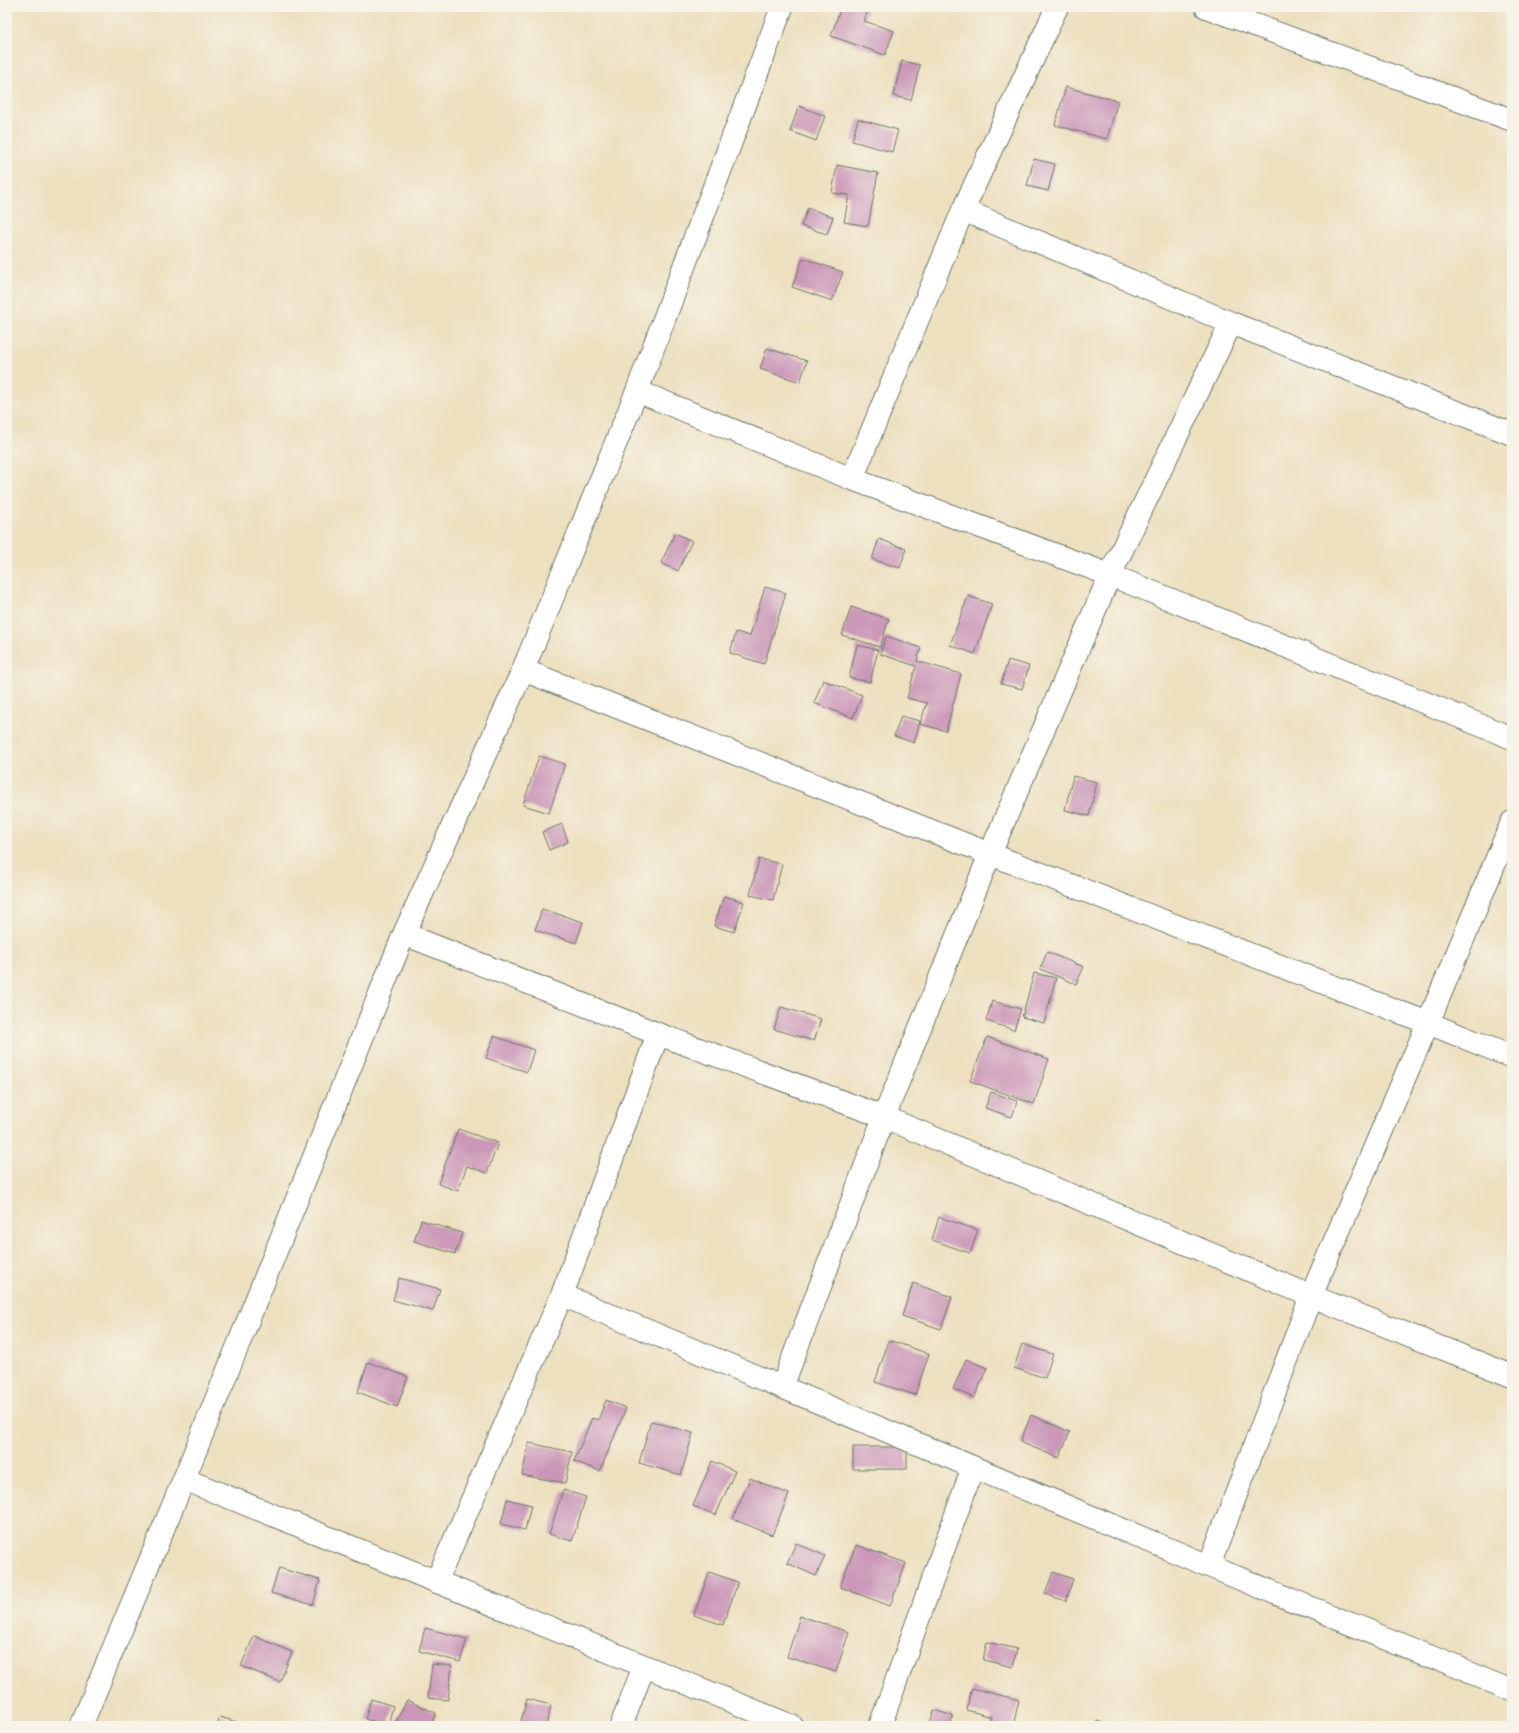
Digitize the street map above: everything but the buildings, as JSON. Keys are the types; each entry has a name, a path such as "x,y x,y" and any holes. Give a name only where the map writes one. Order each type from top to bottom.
{"street":[{"path":"81,1726 184,1479 404,934 523,670 637,391 782,7"},
{"path":"852,479 963,210 1057,7"},
{"path":"1206,7 1512,120"},
{"path":"963,210 1231,323 1512,434"},
{"path":"782,1388 884,1117 990,854 1110,575 1231,323"},
{"path":"637,391 852,479 1110,575 1512,738"},
{"path":"523,670 990,854 1428,1023 1512,1058"},
{"path":"1209,1566 1311,1296 1512,822"},
{"path":"404,934 658,1034 884,1117 1311,1296 1512,1376"},
{"path":"436,1582 562,1295 658,1034"},
{"path":"562,1295 1209,1566 1512,1690"},
{"path":"880,1726 973,1467"},
{"path":"184,1479 792,1726"},
{"path":"621,1726 644,1666"}]}
